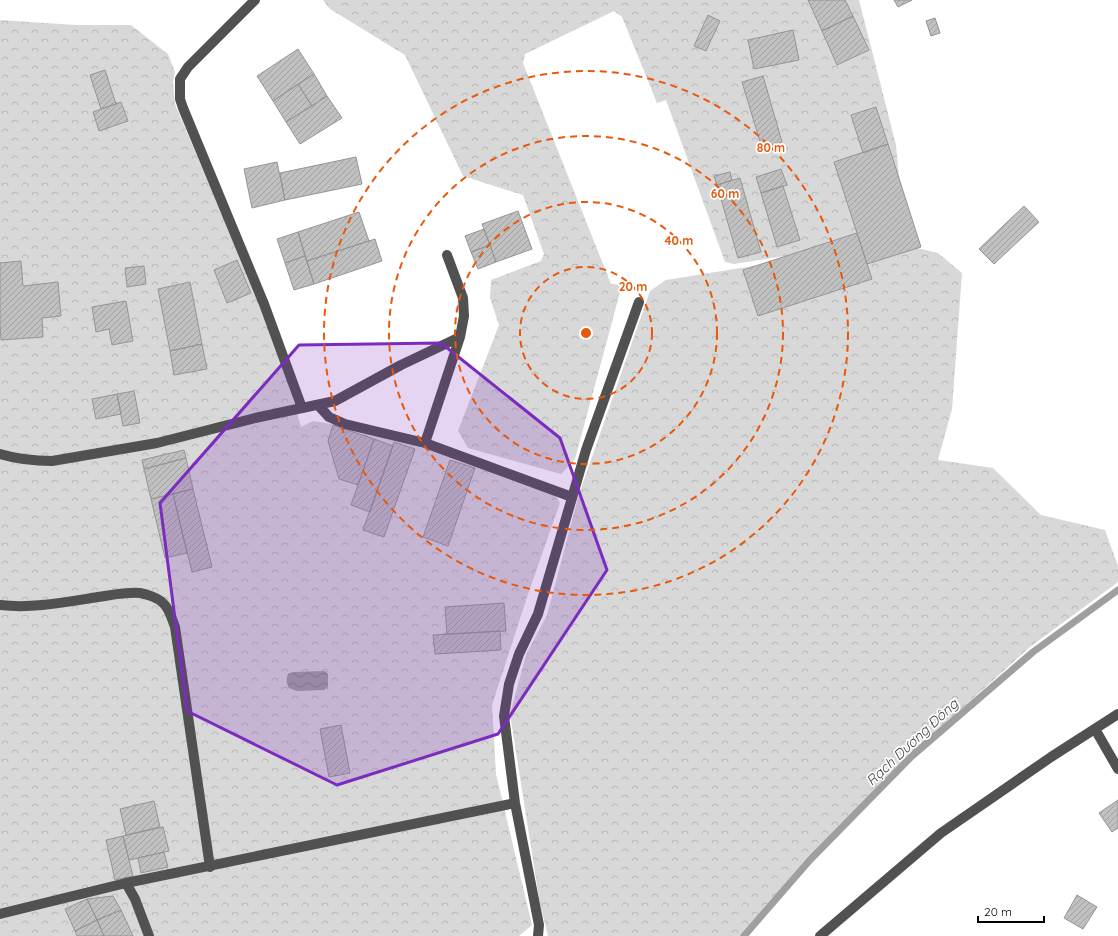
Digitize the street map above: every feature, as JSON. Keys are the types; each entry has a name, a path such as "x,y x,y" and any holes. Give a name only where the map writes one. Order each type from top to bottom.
{"street":[{"path":"255,0 188,68 180,79 180,99 264,304 302,408"},
{"path":"425,443 460,337 464,316 463,298 447,255"},
{"path":"538,936 539,926 515,803 504,716 509,684 519,654 538,614 586,450 639,302"},
{"path":"0,454 34,461 52,461 157,443 255,418 335,401 401,365 460,337"},
{"path":"318,405 329,417 345,424 425,443 572,497"},
{"path":"0,606 47,604 125,593 142,593 163,603 171,614 175,627 210,867"},
{"path":"820,936 941,833 1051,757 1118,714"},
{"path":"1095,729 1118,769"},
{"path":"0,914 126,884 515,803"},
{"path":"126,884 135,899 149,936"}],"highlighted area":[{"path":"441,343 560,438 607,570 498,734 337,785 187,711 160,503 299,345"}],"green space":[{"path":"323,0 859,0 896,145 904,231 893,239 734,264 725,262 666,100 657,103 622,17 614,11 525,54 523,63 611,284 622,285 575,459 561,474 468,448 458,431 499,325 490,298 491,280 541,261 544,254 523,195 463,176 405,55 330,9"},
{"path":"0,20 76,25 131,25 168,54 175,72 173,82 175,104 234,243 261,301 301,427 313,421 344,426 452,455 553,492 560,503 527,597 492,705 496,774 532,925 519,936 0,936"},
{"path":"895,243 938,253 962,273 952,409 938,460 993,468 1041,515 1105,530 1118,566 1118,582 1030,647 909,756 807,860 742,936 548,936 540,904 510,714 526,655 547,615 579,494 650,291 666,280"}],"water":[{"path":"325,671 328,674 328,687 324,690 297,691 289,688 287,684 288,674 293,672"}],"building":[{"path":"808,0 845,0 853,16 822,31"},
{"path":"894,0 912,0 898,7"},
{"path":"708,15 720,21 706,51 694,46"},
{"path":"853,16 869,50 837,65 822,31"},
{"path":"935,18 940,33 931,36 926,21"},
{"path":"793,30 799,60 754,69 748,40"},
{"path":"298,49 314,74 273,101 257,76"},
{"path":"105,70 116,104 101,109 90,75"},
{"path":"314,74 327,96 312,106 298,84"},
{"path":"763,76 782,142 762,148 742,82"},
{"path":"298,84 312,106 286,122 273,101"},
{"path":"327,96 342,118 300,144 286,122"},
{"path":"121,102 128,121 99,131 93,112"},
{"path":"876,107 888,144 863,153 851,115"},
{"path":"888,144 921,247 867,264 834,162"},
{"path":"356,157 362,184 285,200 280,173"},
{"path":"277,162 285,200 252,208 244,169"},
{"path":"781,169 787,185 761,193 756,177"},
{"path":"730,172 732,180 717,185 714,176"},
{"path":"740,178 761,252 738,258 717,185"},
{"path":"783,186 800,240 777,247 761,193"},
{"path":"1024,206 1039,222 994,264 979,249"},
{"path":"518,211 532,249 496,262 482,224"},
{"path":"359,212 369,241 307,261 298,232"},
{"path":"484,229 490,245 471,252 465,236"},
{"path":"298,232 305,256 285,263 277,239"},
{"path":"857,233 872,279 758,316 743,270"},
{"path":"375,239 382,261 314,284 307,261"},
{"path":"490,245 496,262 478,269 471,252"},
{"path":"305,256 314,284 294,290 285,263"},
{"path":"237,260 251,293 227,303 214,270"},
{"path":"21,261 23,286 58,282 61,316 42,318 43,337 1,340 0,263"},
{"path":"144,266 146,284 127,287 125,268"},
{"path":"190,282 202,344 170,351 158,289"},
{"path":"126,301 133,341 112,345 109,329 96,332 92,307"},
{"path":"202,344 207,369 174,375 170,351"},
{"path":"134,391 140,423 123,426 117,394"},
{"path":"117,394 121,414 96,419 92,399"},
{"path":"333,425 374,439 358,485 339,479 328,441"},
{"path":"374,439 393,446 370,512 351,505"},
{"path":"394,442 415,449 384,537 363,530"},
{"path":"184,450 186,458 144,469 142,460"},
{"path":"186,458 193,489 151,499 144,469"},
{"path":"450,460 475,468 448,546 423,537"},
{"path":"193,489 212,567 192,572 173,494"},
{"path":"173,494 187,553 165,558 151,499"},
{"path":"504,603 506,631 447,634 445,607"},
{"path":"500,631 501,650 435,654 433,635"},
{"path":"341,725 350,773 329,777 320,729"},
{"path":"1118,800 1118,828 1112,832 1099,813"},
{"path":"154,801 160,827 126,835 120,809"},
{"path":"163,827 169,851 129,860 123,836"},
{"path":"123,836 133,876 115,880 106,840"},
{"path":"164,852 168,867 141,873 138,858"},
{"path":"1077,895 1097,907 1083,929 1064,918"},
{"path":"113,896 121,910 97,920 87,899"},
{"path":"87,899 97,920 75,931 65,909"},
{"path":"121,910 133,936 104,936 97,920"},
{"path":"97,920 104,936 77,936 75,931"}],"waterway":[{"name":"Rạch Dương Đông","path":"744,936 810,860 912,756 1033,652 1118,590"}]}
